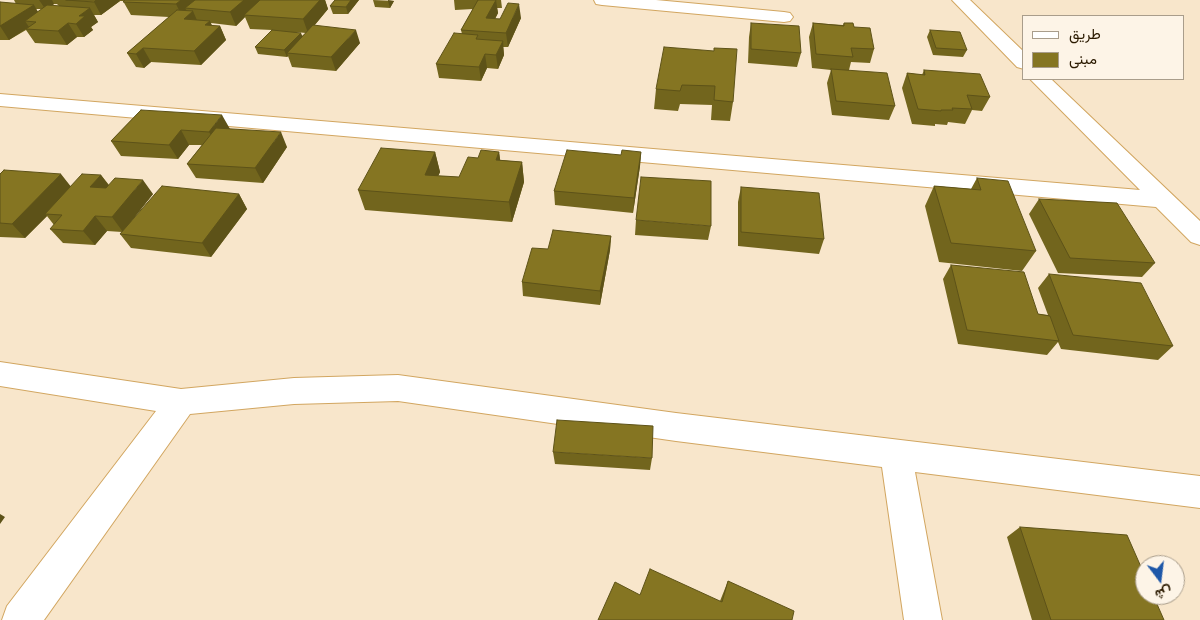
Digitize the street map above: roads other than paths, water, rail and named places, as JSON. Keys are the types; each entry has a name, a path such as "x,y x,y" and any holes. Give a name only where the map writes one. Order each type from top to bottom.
{"street":[{"path":"602,0 784,17"},
{"path":"960,0 1022,61"},
{"path":"1041,80 1200,236"},
{"path":"0,100 1164,200"},
{"path":"0,374 181,402 294,391 398,388 666,426 1200,492"},
{"path":"21,620 181,402"},
{"path":"896,454 923,620"}]}
